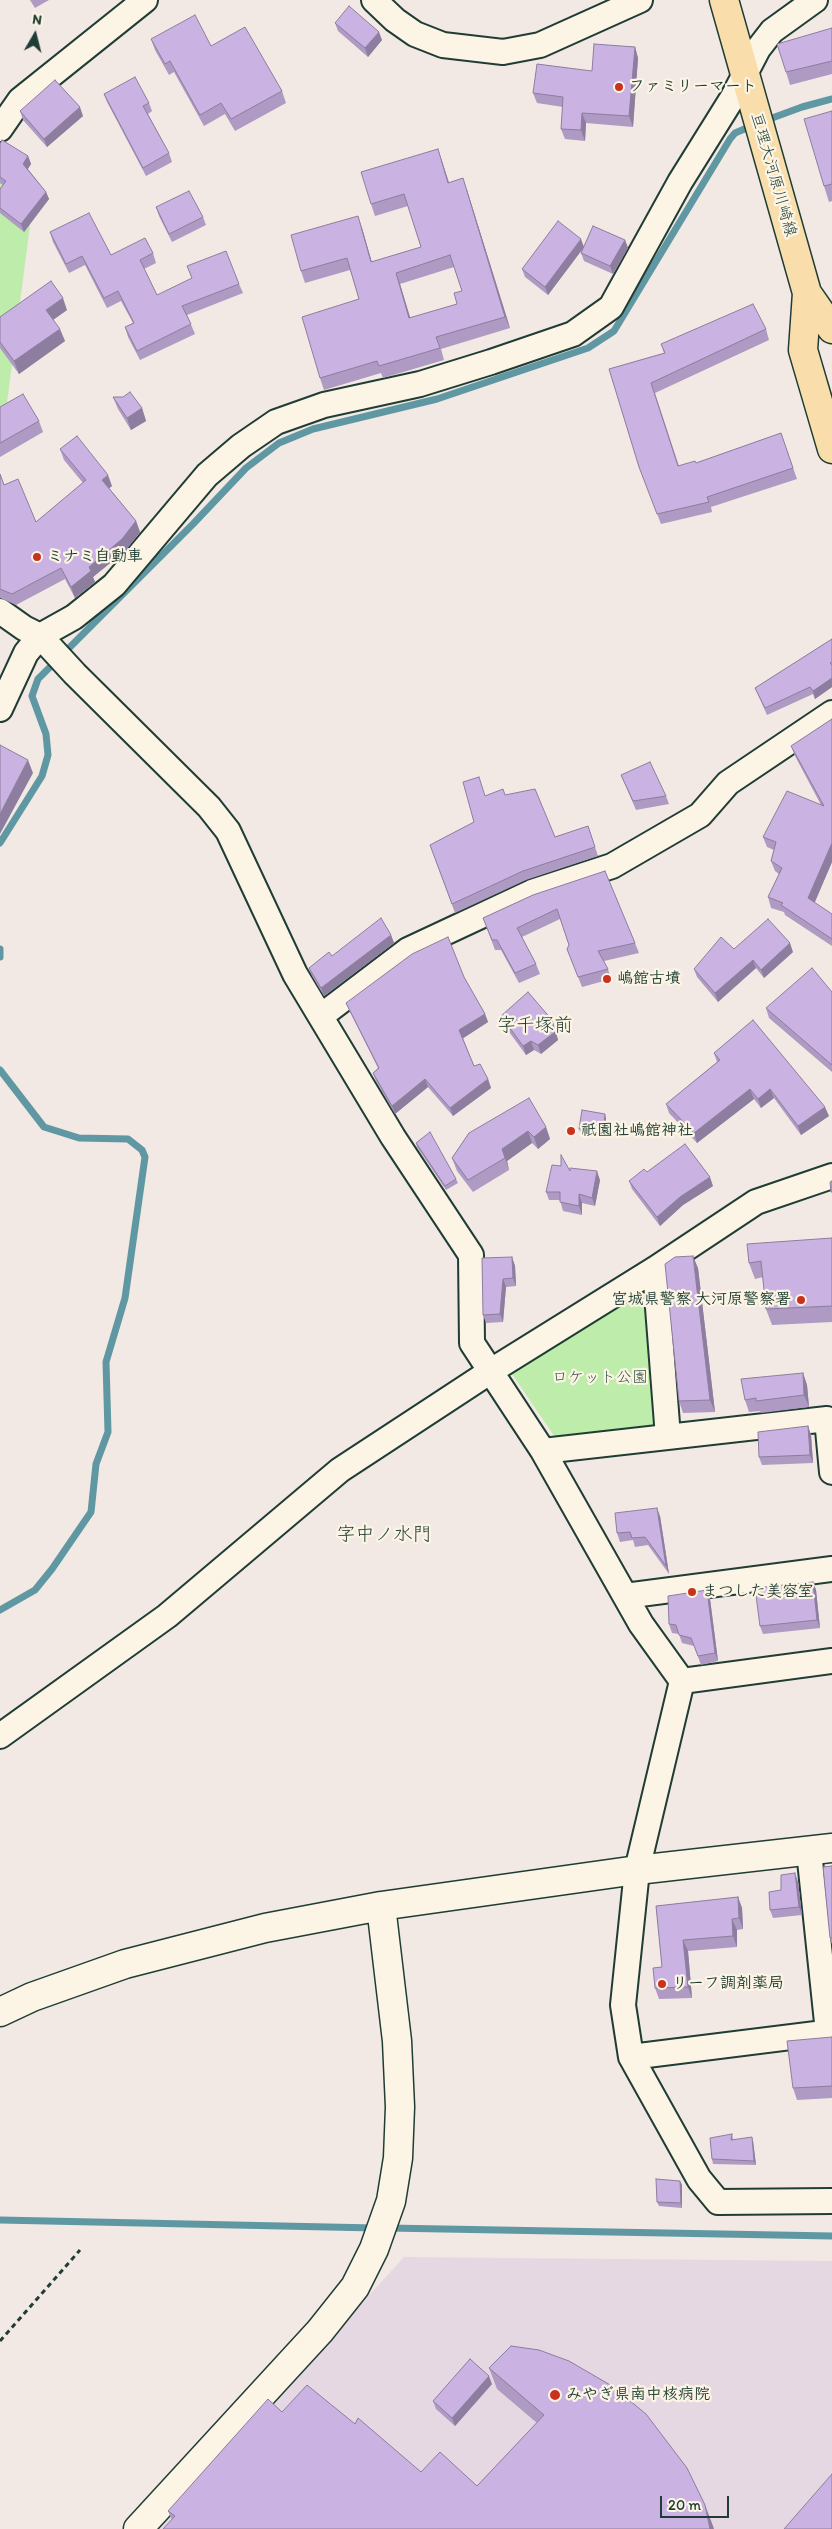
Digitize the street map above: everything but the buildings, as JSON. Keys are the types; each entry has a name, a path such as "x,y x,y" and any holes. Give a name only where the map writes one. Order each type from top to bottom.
{"main road":[{"name":"亘理大河原川崎線","path":"724,0 807,293 832,329"},
{"name":"亘理大河原川崎線","path":"807,293 803,350 832,448"}],"street":[{"path":"0,129 20,100 146,0"},
{"path":"374,0 395,20 415,34 443,45 503,52 540,45 640,0"},
{"path":"0,709 26,653 47,643 74,617 114,584 207,475 241,446 276,422 324,405 420,384 491,362 573,334 611,308 680,182 744,76 758,49 772,31 816,0"},
{"path":"0,611 47,643 75,674 209,807 228,831 295,974 322,1016 392,1137 471,1255 472,1343 543,1451 641,1624 682,1681 637,1870 624,2005 631,2057 699,2179 718,2202 832,2201"},
{"path":"322,1016 408,950 532,892 612,866 700,815 728,783 832,713"},
{"path":"0,1736 167,1616 340,1470 491,1371 655,1269 756,1202 832,1176"},
{"path":"655,1269 668,1437"},
{"path":"543,1451 826,1419 832,1472"},
{"path":"625,1596 832,1569"},
{"path":"682,1681 832,1661"},
{"path":"0,2012 32,1997 125,1964 265,1928 381,1906 637,1870 821,1849 830,2032 631,2057"},
{"path":"138,2529 320,2331 355,2287 374,2248 391,2201 398,2158 400,2107 396,2041 381,1906"}],"path":[{"path":"0,2341 80,2250"}],"shaded area":[{"name":"みやぎ県南中核病院","path":"404,2257 832,2261 832,2529 156,2529"}],"green space":[{"path":"0,162 34,194 0,457"},
{"name":"ロケット公園","path":"633,1293 646,1294 660,1414 654,1426 557,1440 510,1371"}],"waterway":[{"path":"764,121 802,107 832,99"},
{"path":"0,843 42,776 48,755 46,734 32,696 38,679 193,524 246,468 279,443 313,429 437,399 588,348 614,331 730,139 735,133 754,125"},
{"path":"0,949 0,957"},
{"path":"0,1070 44,1127 79,1138 128,1139 142,1150 145,1157 125,1298 106,1362 108,1432 96,1464 91,1512 52,1569 35,1590 0,1610"},
{"path":"0,2220 375,2228"},
{"path":"388,2228 832,2236"}],"place":[{"name":"ファミリーマート","path":"619,87"},
{"name":"ミナミ自動車","path":"37,557"},
{"name":"嶋館古墳","path":"607,979"},
{"name":"祇園社嶋館神社","path":"571,1131"},
{"name":"宮城県警察 大河原警察署","path":"801,1300"},
{"name":"まつした美容室","path":"692,1592"},
{"name":"リーフ調剤薬局","path":"662,1984"},
{"name":"みやぎ県南中核病院","path":"555,2395"}],"district":[{"name":"字千塚前","path":"535,1026"},
{"name":"字中ノ水門","path":"384,1535"}]}
